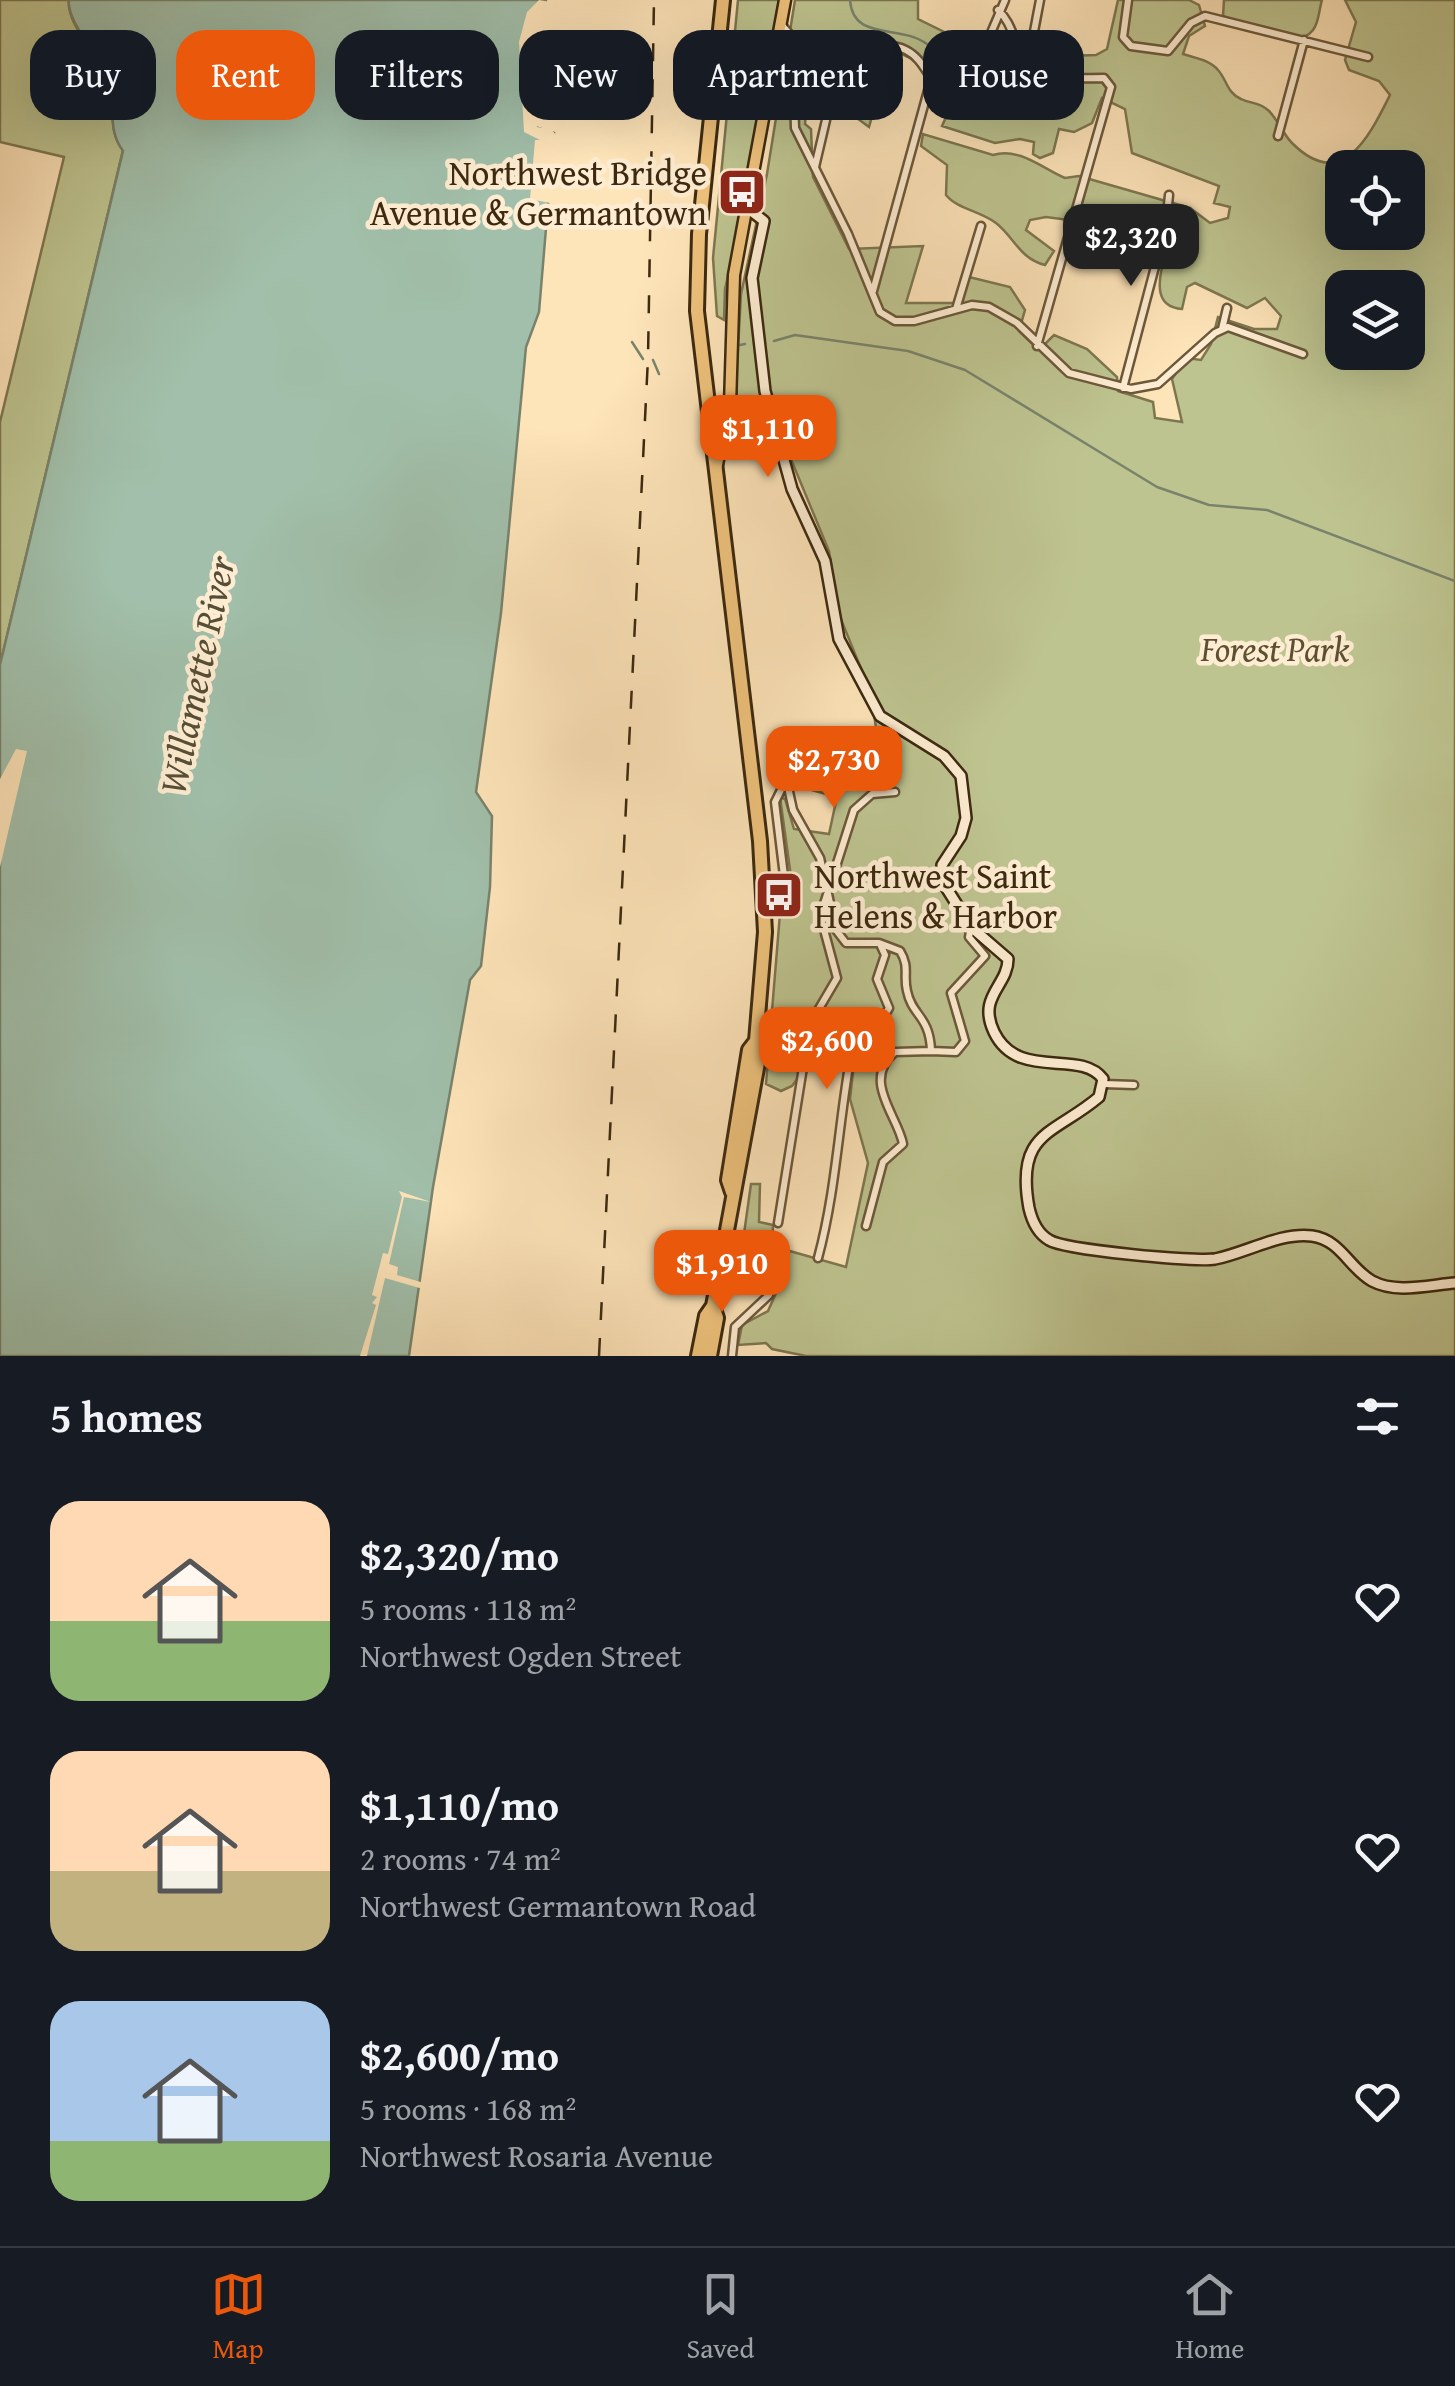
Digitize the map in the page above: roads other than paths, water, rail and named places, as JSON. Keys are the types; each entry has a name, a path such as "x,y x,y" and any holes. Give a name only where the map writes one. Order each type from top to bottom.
{"highway":[{"path":"710,1356 732,1192 740,1182 760,1052 756,1041 765,932 764,888 697,311 699,234 723,0"},
{"path":"698,1356 706,1316 714,1306"}],"main road":[{"path":"714,474 722,450 730,375 734,275 784,0"},
{"path":"747,208 764,221 753,288 765,391 784,466 825,561 835,624 859,683 891,726 944,756 961,776 966,818 941,871 945,891 971,927 1008,959 989,1008 992,1028 1003,1045 1033,1062 1090,1068 1104,1084 1093,1102 1047,1130 1031,1155 1030,1212 1038,1231 1052,1242 1196,1260 1308,1236 1336,1247 1374,1282 1394,1288 1455,1284"},
{"path":"706,392 720,387 730,375"}],"street":[{"path":"990,30 1005,0"},
{"path":"1034,30 1040,0"},
{"path":"1128,0 1123,37 1131,46 1168,51 1191,23 1205,16 1368,58"},
{"path":"998,10 1010,30"},
{"path":"781,24 792,37 795,128 880,312 895,321 914,321 956,309 989,306 1017,323 1037,346 1070,373 1123,388 1158,384 1222,328 1227,308"},
{"path":"1278,136 1304,40"},
{"path":"815,167 830,103 858,49 898,48 915,54 923,64"},
{"path":"1037,346 1111,87 1104,78 1084,78"},
{"path":"873,294 923,108"},
{"path":"1123,388 1166,225 1169,194"},
{"path":"956,309 982,226"},
{"path":"1222,328 1243,330 1303,354"},
{"path":"764,888 776,885 784,876 775,802 785,786 791,790 793,810 820,858 836,930 843,941 879,942 904,956 908,969 906,993 929,1027 931,1051"},
{"path":"778,1223 810,1024 837,978 822,918 828,890 854,810 872,794 895,792"},
{"path":"866,1226 883,1162 903,1144 885,1108 885,1066 895,1052 956,1052 965,1041 952,994 985,956 969,937 971,927"},
{"path":"818,1258 834,1200 832,1174 854,1036 860,1025 884,1017 889,1008 877,979 884,955 879,942"},
{"path":"1104,1084 1134,1085"},
{"path":"718,1278 761,1284 769,1295 736,1327 732,1356"}],"water":[{"name":"Willamette River","path":"69,0 546,0 538,30 519,30 519,120 533,120 535,127 554,133 539,312 526,347 501,613 476,792 492,816 490,887 481,966 470,980 433,1187 409,1356 0,1356 0,665 123,151 113,120 156,120 156,30 79,30"}],"waterway":[{"path":"850,0 855,17 865,26 923,43"},
{"path":"774,341 795,335 908,351 965,370 1157,487 1209,505 1267,510 1455,581"},
{"path":"632,342 643,359"},
{"path":"740,345 745,344"},
{"path":"653,360 659,374"}],"railway":[{"path":"599,1356 648,358 654,0"}],"place":[{"name":"Northwest Bridge Avenue & Germantown","path":"742,192"},
{"name":"Northwest Saint Helens & Harbor","path":"779,895"}],"park label":[{"name":"Forest Park","path":"1275,648"}]}
